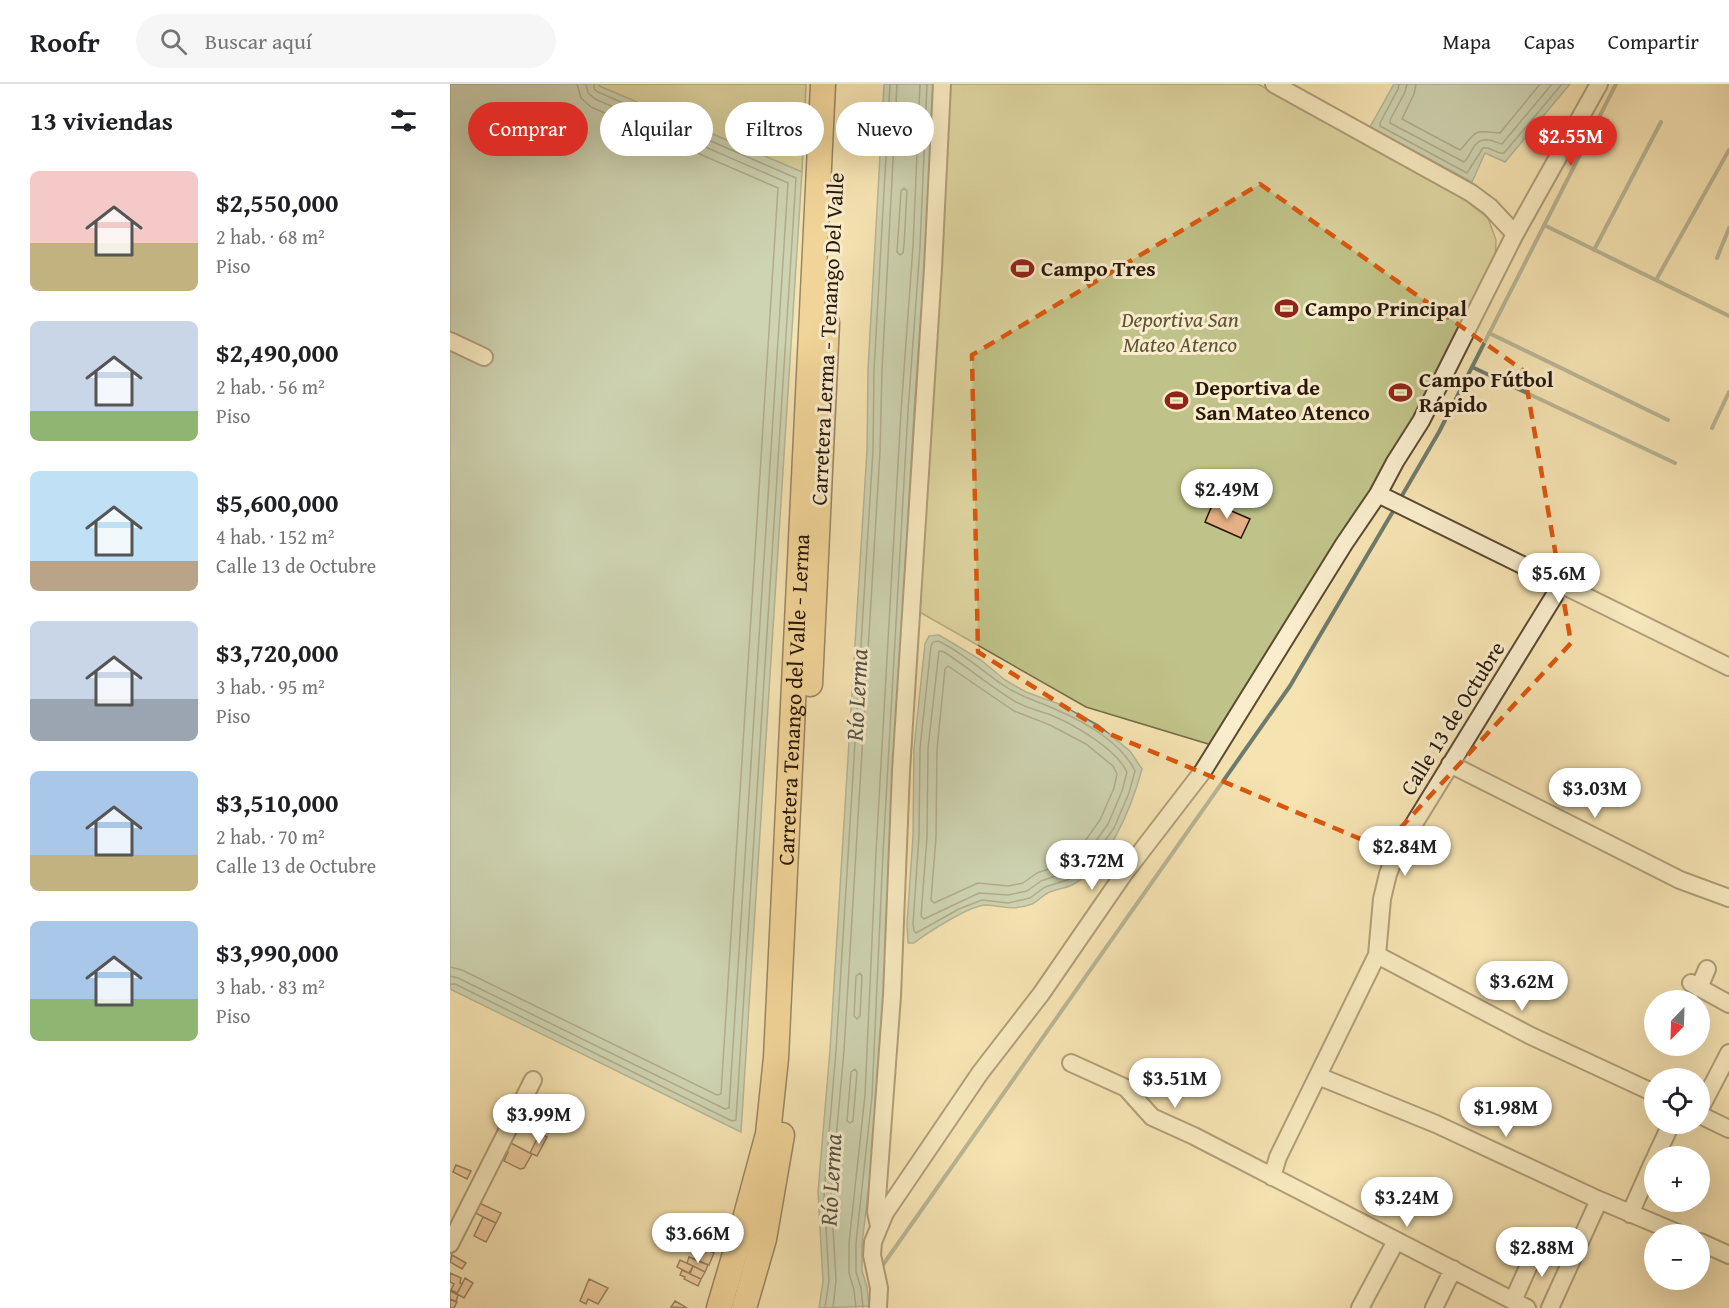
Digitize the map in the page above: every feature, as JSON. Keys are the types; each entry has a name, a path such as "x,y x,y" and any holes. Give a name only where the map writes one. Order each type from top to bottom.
{"highway":[{"name":"Carretera Tenango del Valle - Lerma","path":"718,1308 768,1134 776,1058 823,84"},
{"name":"Carretera Lerma - Tenango Del Valle","path":"744,1308 764,1239 782,1137 788,1060 815,606 838,84"}],"street":[{"path":"879,1226 876,1212 892,996 901,771 933,268 942,84"},
{"path":"1274,84 1471,193 1490,207 1515,234"},
{"path":"878,1308 879,1288 872,1255 873,1242 885,1213 980,1073 1041,994 1123,875 1203,771 1344,544 1383,496 1399,455 1421,422 1515,234 1599,84"},
{"path":"450,341 484,357"},
{"path":"1383,496 1729,667"},
{"name":"Calle 13 de Octubre","path":"1272,1177 1278,1157 1377,955 1382,899 1396,853 1561,585"},
{"path":"1450,764 1680,880 1729,898"},
{"path":"1377,955 1520,1030 1644,1088"},
{"path":"1707,969 1695,986 1729,1004"},
{"path":"1710,1090 1729,1053"},
{"path":"1071,1063 1126,1088 1152,1117 1520,1304 1540,1240"},
{"path":"1318,1076 1436,1124 1655,1224"},
{"path":"450,1244 533,1080"},
{"path":"1710,1120 1729,1129"},
{"path":"1630,1214 1644,1183"},
{"path":"1550,1308 1599,1200"},
{"path":"1359,1308 1396,1241"},
{"path":"1710,1246 1729,1255"},
{"path":"1434,1308 1453,1269"}],"highlighted area":[{"path":"1260,184 1524,371 1571,643 1382,848 1105,732 978,652 972,355"}],"green space":[{"path":"599,84 806,84 805,102 725,102 725,139 713,134 713,102 637,102 599,86"},
{"name":"Deportiva de San Mateo Atenco","path":"947,84 1258,84 1448,187 1488,218 1496,240 1495,266 1405,438 1215,746 1086,707 916,610"},
{"path":"764,156 803,156 802,172"}],"water":[{"path":"450,84 599,84 599,86 637,102 600,102 600,156 713,156 713,134 725,139 725,156 764,156 802,172 741,1132 450,989"},
{"path":"884,84 933,84 932,102 883,102"},
{"path":"1394,84 1570,84 1505,162 1485,153 1472,182 1370,127"},
{"name":"Río Lerma","path":"880,156 930,156 889,854 884,993 874,1143 862,1244 862,1271 869,1306 819,1308 823,1281 818,1192 830,1050 867,450 868,370"},
{"path":"939,635 981,660 1005,680 1026,692 1059,704 1098,725 1130,751 1142,769 1117,834 1097,864 1085,876 1072,885 1049,892 1034,903 1025,906 1014,908 979,906 960,914 914,943 908,943 914,748 925,644 929,636"}],"building":[{"path":"1213,503 1250,519 1241,538 1205,522"},
{"path":"540,1133 547,1137 537,1156 530,1153"},
{"path":"509,1142 532,1154 524,1168 520,1169 504,1161 508,1152 505,1150"},
{"path":"456,1165 471,1171 467,1179 453,1172"},
{"path":"477,1202 501,1213 496,1223 473,1212"},
{"path":"483,1217 496,1223 486,1242 474,1236"},
{"path":"691,1243 714,1253 709,1265 694,1259 696,1254 687,1250"},
{"path":"452,1255 466,1263 462,1269 450,1262"},
{"path":"689,1257 708,1265 705,1272 687,1263"},
{"path":"680,1260 693,1266 689,1273 677,1267"},
{"path":"693,1266 705,1272 701,1279 690,1274"},
{"path":"682,1270 701,1279 698,1286 680,1275"},
{"path":"450,1273 461,1278 460,1283 462,1284 457,1293 451,1290 454,1284 450,1282"},
{"path":"465,1278 473,1283 464,1298 457,1294"},
{"path":"589,1279 608,1288 598,1304 588,1299 586,1304 580,1301"},
{"path":"450,1291 458,1295 456,1302 450,1299"},
{"path":"450,1299 457,1302 454,1308 450,1308"},
{"path":"675,1301 687,1308 671,1307"}],"waterway":[{"path":"1400,499 1439,432 1616,84"},
{"path":"1594,250 1661,122"},
{"path":"1656,280 1729,150"},
{"path":"1544,225 1729,316"},
{"path":"1717,258 1729,228"},
{"path":"1489,333 1668,420"},
{"path":"1472,367 1675,463"},
{"path":"1712,428 1729,392"},
{"path":"880,1269 1290,686 1395,508"}],"place":[{"name":"Campo Tres","path":"1023,268"},
{"name":"Campo Principal","path":"1287,308"},
{"name":"Campo Fútbol Rápido","path":"1401,392"},
{"name":"Deportiva de San Mateo Atenco","path":"1177,400"}],"park label":[{"name":"Deportiva San Mateo Atenco","path":"1180,332"}]}
